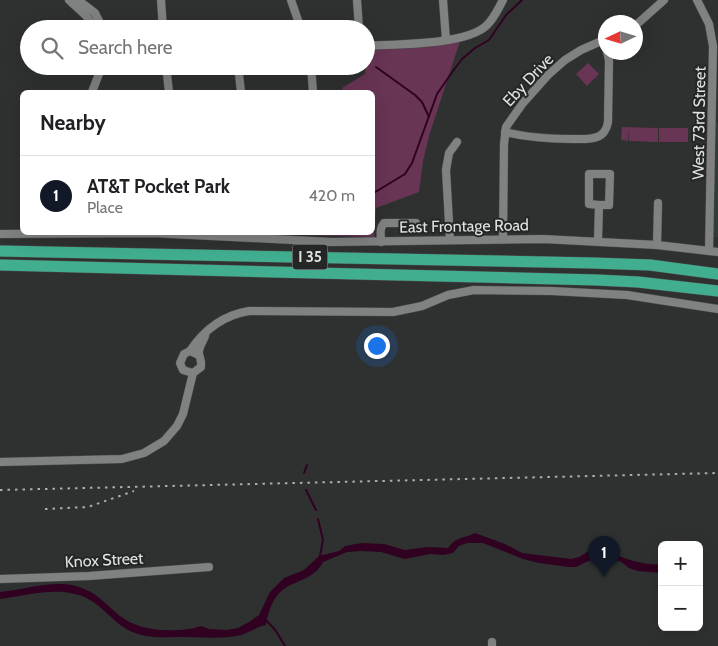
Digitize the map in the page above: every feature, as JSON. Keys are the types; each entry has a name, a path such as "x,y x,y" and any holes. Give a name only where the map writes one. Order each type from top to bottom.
{"highway":[{"name":"I 35","path":"0,251 593,262 650,265 718,274"},
{"name":"I 35","path":"4,267 597,280 638,282 718,291"}],"street":[{"path":"69,0 89,20"},
{"path":"78,0 96,13 99,20"},
{"path":"161,0 163,20"},
{"path":"291,0 298,20"},
{"path":"357,0 358,20"},
{"path":"443,0 446,40"},
{"path":"375,45 446,40 470,35 481,30 494,17 502,0"},
{"path":"643,19 664,0"},
{"name":"West 73rd Street","path":"697,0 709,24 713,46 709,250"},
{"name":"Eby Drive","path":"503,239 505,132 510,120 548,74 565,60 594,43 598,43"},
{"name":"Eby Drive","path":"505,132 541,139 587,139 595,138 602,134 608,122 609,60"},
{"path":"93,90 99,75"},
{"path":"167,75 169,90"},
{"path":"239,75 241,90"},
{"path":"312,75 313,90"},
{"path":"450,240 446,170 449,153 457,142"},
{"path":"589,174 610,174 609,205 600,205 589,204 589,174"},
{"path":"658,203 658,245"},
{"path":"598,241 600,205"},
{"path":"381,242 380,231 384,223 416,223"},
{"name":"East Frontage Road","path":"0,234 20,234"},
{"name":"East Frontage Road","path":"189,235 319,242 503,239 598,241 718,252"},
{"path":"190,372 182,367 181,360 184,354 190,351 200,337 222,319 249,311 393,312 422,306 448,295 474,290 552,291 627,295 718,309"},
{"path":"190,372 201,367 200,348 207,332"},
{"path":"190,351 199,355"},
{"path":"0,462 122,459 153,449 173,431 183,414 190,372"},
{"name":"Knox Street","path":"0,579 89,576 209,567"}],"shaded area":[{"path":"460,41 429,136 423,161 419,192 376,208 375,222 375,90 343,90 342,88 363,75 375,75 375,47"},
{"path":"588,63 599,74 587,86 576,74"},
{"path":"713,123 718,123 718,237 711,237"},
{"path":"622,127 658,128 658,142 629,141 629,129 628,141 621,140"},
{"path":"659,128 688,128 688,142 659,142"},
{"path":"303,235 374,235 374,237"},
{"path":"475,533 505,544 522,553 571,559 579,557 592,549 635,561 658,564 658,573 638,571 629,568 620,561 605,560 597,557 576,567 539,563 523,559 483,543 467,543 459,546 453,553 444,555 430,554 405,559 381,552 347,552 323,562 312,575 282,590 272,603 266,625 241,635 223,637 160,637 141,635 121,626 90,600 83,596 66,592 47,592 0,599 0,592 67,584 85,589 126,620 143,627 183,630 201,626 209,629 227,630 238,628 259,615 270,592 284,578 304,570 319,556 339,551 345,546 362,543 384,544 405,550 428,547 448,548 457,540"}],"waterway":[{"path":"375,192 405,174 412,163 437,94 462,59 475,48 489,40 506,15 522,0"},
{"path":"376,67 415,95 422,102 429,117"},
{"path":"304,473 307,465"},
{"path":"306,490 316,510"},
{"path":"318,519 323,540 320,556"},
{"path":"266,620 276,631 285,646"}],"railway":[{"path":"0,490 718,473"},
{"path":"45,509 88,507 134,491"}],"place":[{"name":"AT&T Pocket Park","path":"604,577"}]}
